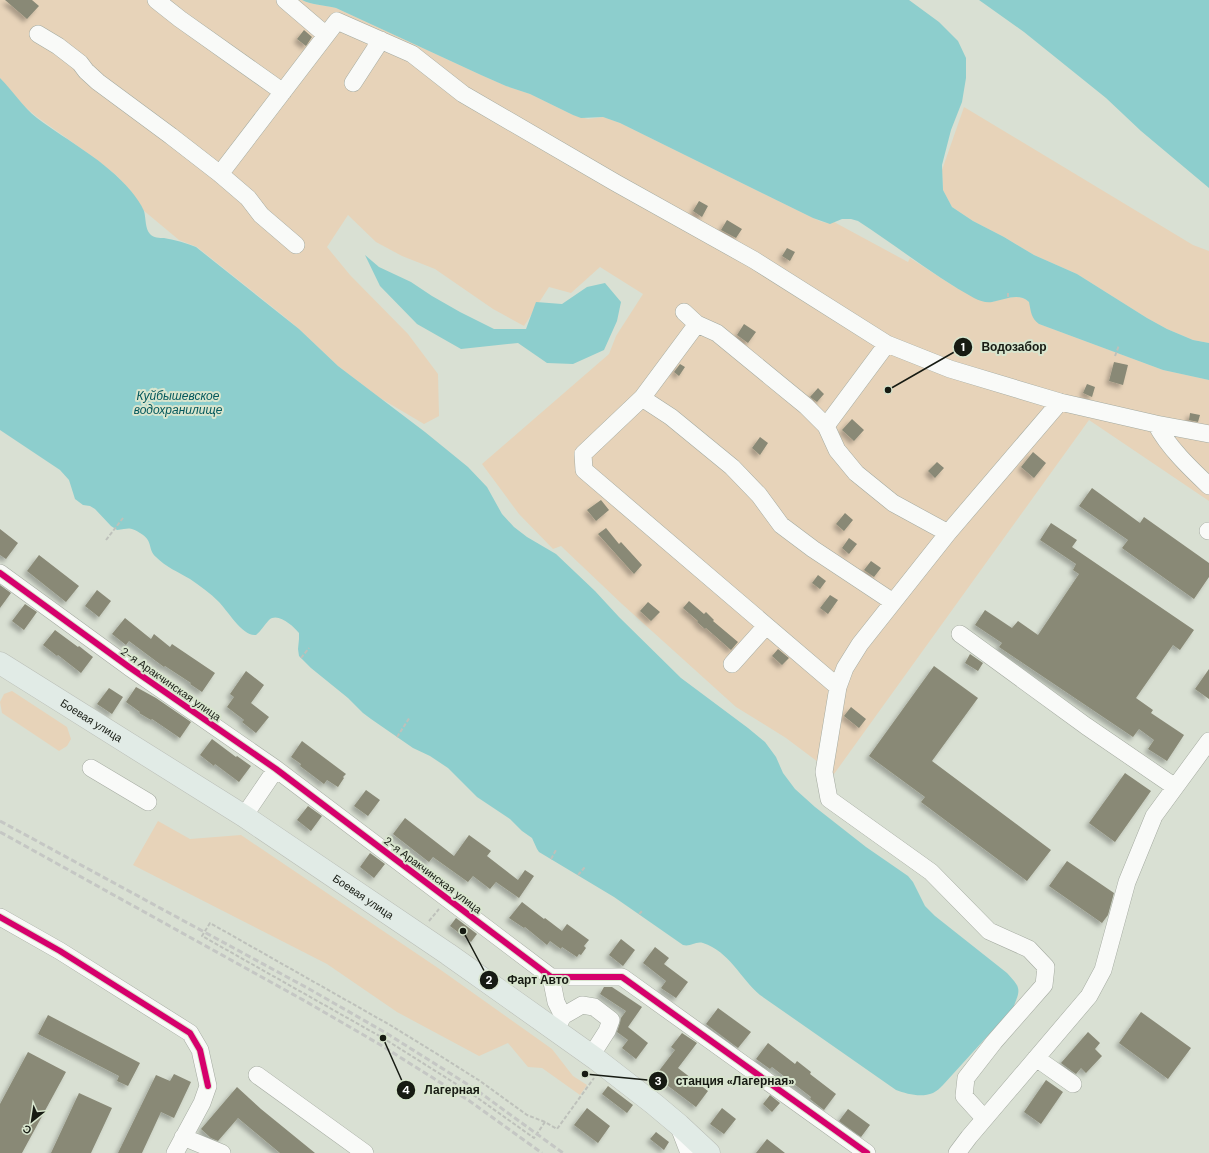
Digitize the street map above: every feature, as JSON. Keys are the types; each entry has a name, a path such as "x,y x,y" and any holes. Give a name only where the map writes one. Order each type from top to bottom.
{"main road":[{"name":"Боевая улица","path":"0,663 244,816 419,935 559,1023 591,1056 654,1104 710,1153"}],"street":[{"path":"156,0 180,19 283,92"},
{"path":"285,0 326,35"},
{"path":"220,174 337,21 412,54 463,94 616,183 754,260 887,344 950,369 1060,402 1156,424 1209,434"},
{"path":"38,34 58,46 80,63 98,82 220,174 248,198 261,215 296,245"},
{"path":"353,83 381,40"},
{"path":"684,312 697,324 717,333 806,406 826,426 837,450 856,473 893,503 948,533"},
{"path":"697,324 642,398 583,454 584,470 838,687"},
{"path":"826,426 887,344"},
{"path":"642,398 670,417 732,467 759,495 780,525 813,549 893,602"},
{"path":"984,1118 964,1096 966,1078 994,1042 1044,985 1046,967 1029,949 989,931 931,872 829,799 824,772 838,687 845,668 860,644 948,533 1060,402"},
{"path":"1156,424 1167,440 1209,486"},
{"name":"2-я Аракчинская улица","path":"0,573 135,671 276,769 551,977"},
{"path":"732,664 766,626"},
{"path":"960,634 1086,726 1175,787"},
{"path":"957,1153 984,1118 1089,996 1103,970 1127,882 1154,816 1209,742"},
{"path":"91,768 148,802"},
{"path":"244,816 276,769"},
{"path":"0,917 60,951 190,1033 200,1050 208,1086 202,1103 175,1153"},
{"path":"591,1056 608,1031 611,1020 594,1007 582,1005 559,1023 551,977 622,977 867,1153"},
{"path":"1036,1058 1073,1084"},
{"path":"257,1075 365,1153"},
{"path":"679,1125 689,1153"},
{"path":"183,1137 222,1153"}],"path":[{"path":"1008,293 1008,298"},
{"path":"1115,356 1120,345"},
{"path":"106,540 123,518"},
{"path":"301,658 309,648"},
{"path":"397,737 410,717"},
{"path":"551,859 556,850"},
{"path":"578,875 584,867"},
{"path":"419,935 447,898"},
{"path":"639,914 643,910"},
{"path":"545,1122 534,1138 472,1094 383,1038 202,936 210,923 390,1025 474,1077 527,1115 545,1122 557,1130 594,1078"}],"shaded area":[{"path":"0,0 302,0 336,8 481,75 506,86 530,94 573,115 588,119 603,117 620,123 813,218 826,223 834,222 908,262 910,258 955,287 992,302 1010,297 1020,297 1025,299 1031,306 1039,324 1163,370 1209,380 1209,501 1089,420 834,774 786,738 736,707 622,604 561,546 553,549 519,514 482,464 609,354 616,336 643,294 600,267 571,293 549,287 524,326 493,309 435,269 402,256 376,242 348,215 327,247 350,275 408,334 438,374 439,416 424,424 380,398 338,366 299,329 197,247 179,240 143,210 131,191 116,175 25,107 0,78"},
{"path":"964,107 1193,245 1209,251 1209,343 1193,340 1167,329 1077,274 1034,255 973,221 952,207 943,190 942,170"},
{"path":"12,691 67,727 71,739 67,746 59,751 2,713 0,702 4,694"},
{"path":"158,821 190,839 241,835 438,968 552,1049 573,1076 587,1085 580,1095 542,1068 528,1067 508,1043 479,1056 397,1012 327,964 133,865"}],"water":[{"path":"302,0 909,0 939,22 958,41 966,58 966,78 962,102 951,130 942,165 943,190 952,207 973,221 1034,255 1077,274 1167,329 1193,340 1209,343 1209,380 1163,370 1039,324 1033,317 1029,302 1025,299 1016,297 990,302 978,300 941,278 858,221 842,219 830,224 813,218 620,123 603,117 581,118 573,115 530,94 506,86 481,75 336,8"},
{"path":"979,0 1209,0 1209,188 1141,131 1106,98 1024,32"},
{"name":"Куйбышевское водохранилище","path":"0,78 27,109 37,118 86,152 121,180 133,193 144,211 147,229 151,235 157,238 177,241 196,247 299,329 338,366 425,432 468,467 487,487 502,514 514,527 527,537 556,554 681,678 765,742 776,757 783,773 795,789 815,807 866,847 908,876 913,882 925,906 935,916 1007,973 1015,982 1018,989 1013,1008 940,1088 933,1093 924,1095 909,1094 896,1090 760,995 720,952 703,943 683,945 614,897 539,852 532,838 522,831 510,819 477,797 448,768 430,756 413,748 371,719 311,668 299,656 299,633 293,627 281,619 273,618 269,620 256,635 246,632 209,593 190,579 160,561 153,554 149,542 144,536 133,529 128,528 117,530 111,526 95,509 90,506 83,505 75,499 69,480 60,470 0,430"},
{"path":"365,255 379,267 411,282 460,312 494,329 526,329 536,302 562,304 587,287 605,283 621,302 617,321 604,350 573,364 547,363 518,343 461,349 417,324 380,286"}],"building":[{"path":"5,0 32,0 39,6 27,19"},
{"path":"304,30 312,37 306,46 297,39"},
{"path":"699,201 708,206 702,217 693,211"},
{"path":"727,220 742,229 736,238 721,230"},
{"path":"787,248 795,252 790,261 782,256"},
{"path":"744,324 756,332 748,343 737,335"},
{"path":"1114,362 1128,365 1123,385 1109,381"},
{"path":"680,364 685,367 679,376 674,372"},
{"path":"1087,384 1095,387 1092,397 1083,393"},
{"path":"818,388 824,394 817,402 810,397"},
{"path":"1190,413 1200,415 1198,422 1189,420"},
{"path":"852,419 864,430 854,441 842,430"},
{"path":"760,437 768,443 760,455 752,448"},
{"path":"1033,452 1046,463 1034,478 1021,467"},
{"path":"937,462 944,468 935,478 928,471"},
{"path":"1092,488 1140,523 1144,517 1209,563 1209,577 1194,599 1122,548 1128,540 1079,506"},
{"path":"601,500 609,510 596,521 587,510"},
{"path":"845,513 853,520 844,531 836,524"},
{"path":"1051,523 1077,540 1072,547 1194,630 1180,650 1173,645 1136,698 1153,710 1151,713 1184,735 1167,761 1148,749 1154,740 1139,729 1133,737 999,647 1002,643 975,625 985,610 1012,628 1018,621 1038,635 1079,574 1073,570 1076,564 1040,540"},
{"path":"606,528 619,544 621,542 642,565 634,574 598,534"},
{"path":"0,529 18,543 6,559 0,555"},
{"path":"849,538 857,544 849,554 842,548"},
{"path":"39,555 79,586 66,602 27,571"},
{"path":"871,561 881,568 874,577 864,570"},
{"path":"818,575 826,581 820,589 812,583"},
{"path":"0,585 11,593 0,608"},
{"path":"97,590 111,601 99,617 85,606"},
{"path":"830,595 838,600 828,614 820,608"},
{"path":"689,601 704,614 706,612 714,620 713,621 738,642 731,650 697,622 698,621 683,608"},
{"path":"648,602 660,612 651,621 640,611"},
{"path":"25,604 37,612 24,630 12,621"},
{"path":"125,618 151,639 154,634 170,647 172,644 215,673 202,692 190,684 191,683 165,666 164,667 129,641 126,645 112,634"},
{"path":"55,630 93,657 81,673 43,645"},
{"path":"778,649 789,658 782,665 772,656"},
{"path":"970,654 983,663 978,671 965,663"},
{"path":"934,666 978,698 932,761 1051,850 1027,881 921,802 925,797 869,756"},
{"path":"1209,669 1209,699 1195,689"},
{"path":"246,671 264,685 251,703 269,717 256,733 242,722 244,720 227,707 234,697 230,694"},
{"path":"136,687 156,698 191,722 180,738 152,719 151,720 139,713 140,712 126,702"},
{"path":"109,688 123,697 112,714 97,704"},
{"path":"851,707 866,719 859,728 844,716"},
{"path":"212,739 251,766 239,782 200,755"},
{"path":"302,741 346,774 338,787 327,780 324,784 300,766 301,764 291,757"},
{"path":"1125,773 1151,791 1115,842 1089,823"},
{"path":"366,790 380,800 368,816 354,806"},
{"path":"308,806 322,816 311,831 297,820"},
{"path":"405,818 454,856 469,835 491,851 487,856 518,880 525,870 534,876 519,898 496,882 490,889 473,876 468,882 433,857 429,862 393,834"},
{"path":"370,853 385,864 374,878 360,867"},
{"path":"1067,861 1114,893 1108,915 1102,923 1049,886"},
{"path":"522,902 562,931 567,924 589,940 584,946 586,948 581,955 579,954 577,957 562,947 561,949 550,941 547,945 525,927 524,928 509,918"},
{"path":"456,918 477,934 471,942 450,926"},
{"path":"621,939 635,950 623,966 609,955"},
{"path":"655,947 669,958 664,964 688,982 676,998 661,988 666,981 643,963"},
{"path":"604,987 612,987 642,1007 628,1027 648,1043 636,1059 622,1048 628,1040 617,1032 621,1018 626,1011 600,994"},
{"path":"718,1008 751,1032 738,1048 706,1024"},
{"path":"1141,1012 1191,1048 1168,1079 1119,1043"},
{"path":"48,1015 140,1063 128,1086 117,1081 119,1076 38,1034"},
{"path":"1088,1032 1100,1043 1095,1049 1102,1056 1086,1073 1081,1068 1076,1074 1061,1063"},
{"path":"682,1033 697,1043 678,1068 708,1091 696,1107 655,1076 675,1050 671,1047"},
{"path":"768,1043 795,1064 797,1061 811,1072 810,1074 836,1094 824,1110 810,1099 811,1097 772,1067 770,1069 756,1059"},
{"path":"28,1052 66,1072 22,1153 0,1153 0,1104"},
{"path":"174,1074 191,1082 174,1118 161,1112 142,1153 118,1153 156,1075 170,1081"},
{"path":"1046,1080 1063,1092 1041,1124 1024,1112"},
{"path":"608,1086 633,1105 627,1113 602,1094"},
{"path":"237,1087 261,1109 315,1153 280,1153 238,1118 218,1141 211,1138 201,1129"},
{"path":"79,1093 112,1108 91,1153 51,1153"},
{"path":"770,1095 780,1103 772,1112 763,1104"},
{"path":"587,1108 610,1126 598,1143 574,1125"},
{"path":"722,1108 736,1119 724,1134 710,1124"},
{"path":"848,1109 870,1125 861,1137 839,1121"},
{"path":"656,1132 669,1142 664,1150 650,1139"},
{"path":"767,1139 785,1153 756,1153"}],"railway":[{"path":"0,821 311,990 386,1033 475,1089 563,1153"},
{"path":"0,832 305,1001 379,1044 468,1100 542,1153"}],"cycle path":[{"path":"0,573 129,667 276,769 551,977 622,977 867,1153"},
{"path":"0,917 60,951 190,1033 200,1050 208,1086"}],"place":[{"name":"Водозабор","path":"888,390"},
{"name":"Фарт Авто","path":"463,931"},
{"name":"Лагерная","path":"383,1038"},
{"name":"станция «Лагерная»","path":"585,1074"}]}
